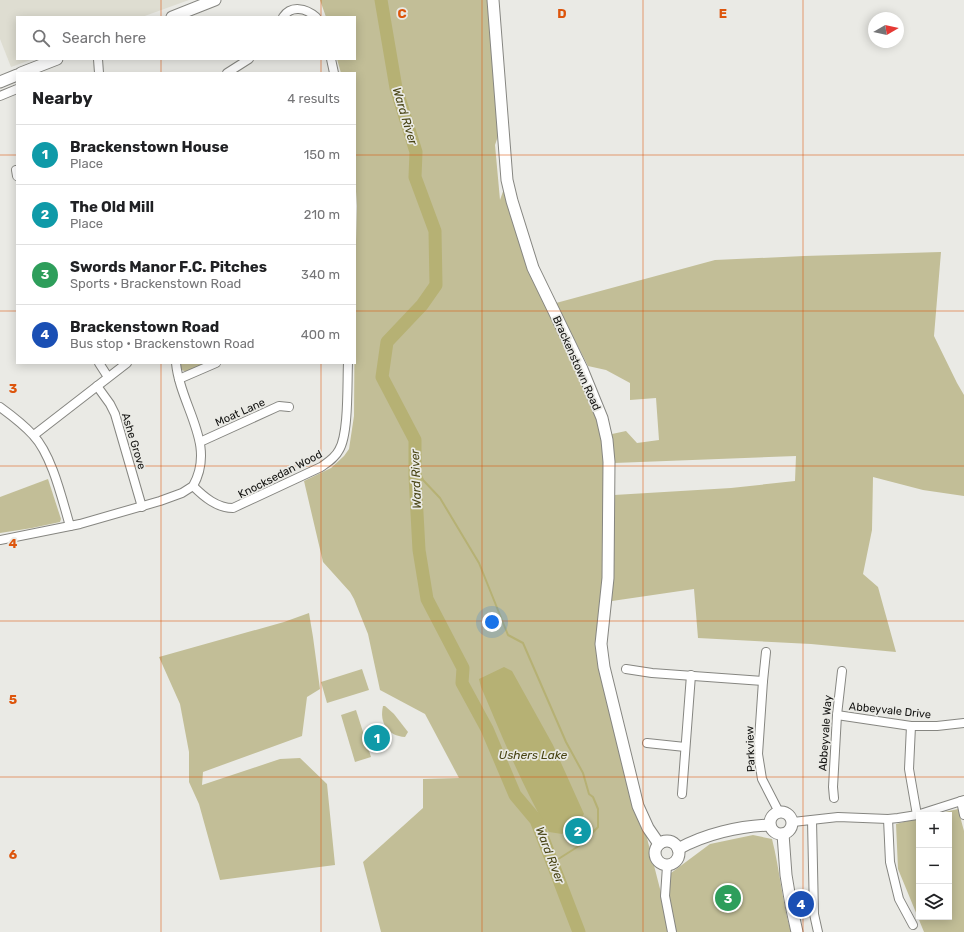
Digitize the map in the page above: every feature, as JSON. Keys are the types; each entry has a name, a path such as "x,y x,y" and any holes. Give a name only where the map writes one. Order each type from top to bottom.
{"street":[{"path":"174,16 214,0"},
{"name":"Brackenstown Road","path":"494,0 507,180 512,202 533,268 582,369 602,418 607,440 609,462 608,578 601,644 604,667 638,806 648,828 659,844"},
{"path":"284,16 288,11 296,9 314,16"},
{"path":"24,72 54,60"},
{"path":"98,60 98,72"},
{"path":"228,72 248,60"},
{"path":"331,60 334,72"},
{"path":"0,82 16,75"},
{"path":"0,96 16,89"},
{"path":"100,364 108,377"},
{"path":"34,435 126,364"},
{"path":"0,540 70,526 142,507 182,493 193,486 201,464 200,442 179,379 176,364"},
{"path":"179,379 214,364"},
{"name":"Knocksedan Wood","path":"193,486 211,501 227,508 233,508 321,467 330,461 339,451 344,439 348,364"},
{"name":"Ashe Grove","path":"97,386 110,404 115,414 142,507"},
{"name":"Moat Lane","path":"200,442 279,406 289,406"},
{"path":"0,407 34,435 46,455 70,526"},
{"name":"Parkview","path":"766,652 758,754 762,779 778,812"},
{"path":"626,669 652,673 763,681"},
{"name":"Abbeyvale Way","path":"834,798 833,787 837,715 842,671"},
{"path":"682,794 691,675"},
{"name":"Abbeyvale Drive","path":"837,715 911,726 937,726 964,723"},
{"path":"911,726 909,769 916,812"},
{"path":"647,743 685,747"},
{"path":"926,812 962,800 964,814"},
{"path":"778,812 789,815 793,822 789,831 783,834 776,833 770,825 773,815 778,812"},
{"path":"793,822 838,817 888,819 916,815"},
{"path":"888,819 890,862 899,899 912,925"},
{"path":"812,820 814,908 818,932"},
{"path":"678,849 705,837 737,828 770,825"},
{"path":"783,834 790,905 797,932"},
{"path":"670,841 678,849 679,853 677,860 671,865 667,866 660,864 656,859 655,851 659,844 670,841"},
{"path":"667,866 665,896 672,932"}],"shaded area":[{"path":"0,0 189,0 145,16 16,16 16,60 30,60 11,67 0,39"},
{"path":"320,0 490,0 499,133 495,145 500,200 507,180 512,201 607,440 601,644 612,701 671,932 381,932 363,862 423,808 423,779 459,778 425,714 380,690 368,634 354,599 350,592 323,562 304,481 331,468 344,456 349,449 354,416 354,364 356,364 357,206 356,72 341,72 337,60 356,60 356,16 326,16"},
{"path":"941,252 934,336 964,395 964,496 923,490 873,477 872,530 863,574 878,587 896,652 811,644 698,638 694,589 612,601 614,495 731,488 795,481 796,456 614,463 612,434 626,431 637,443 659,440 656,398 630,400 630,383 606,370 588,366 556,303 715,260"},
{"path":"178,364 206,364 186,371 180,368"},
{"path":"48,479 61,519 60,522 0,533 0,497"},
{"path":"309,613 320,689 307,697 302,736 203,772 202,785 280,759 300,758 327,784 335,865 220,880 199,804 189,782 189,752 180,704 159,657 284,622"},
{"path":"362,669 369,690 327,703 321,682"},
{"path":"383,706 394,714 408,732 405,737 394,734 386,728 382,718"},
{"path":"356,710 371,757 355,762 341,715"},
{"path":"958,809 964,831 964,932 924,932 919,920 952,920 952,812 945,812"},
{"path":"916,819 916,913 898,869 896,824"},
{"path":"753,835 772,839 785,909 791,932 672,932 667,876 710,844"}],"water":[{"name":"Ushers Lake","path":"504,667 512,671 553,745 584,814 581,819 562,834 549,832 539,815 513,761 481,687 479,679"}],"waterway":[{"name":"Ward River","path":"381,0 396,88 416,152 415,177 435,231 436,285 422,305 387,342 382,377 415,440 415,476 419,550 427,599 463,668 462,683 487,729 515,795 536,820 579,932"},
{"path":"415,462 423,480 440,498 479,563 508,635 523,643 566,742 583,773 589,794 593,797 598,809 598,827 582,844 552,863"}],"place":[{"name":"Brackenstown House","path":"377,738"},
{"name":"The Old Mill","path":"578,831"},
{"name":"Swords Manor F.C. Pitches","path":"728,898"},
{"name":"Brackenstown Road","path":"801,904"}]}
